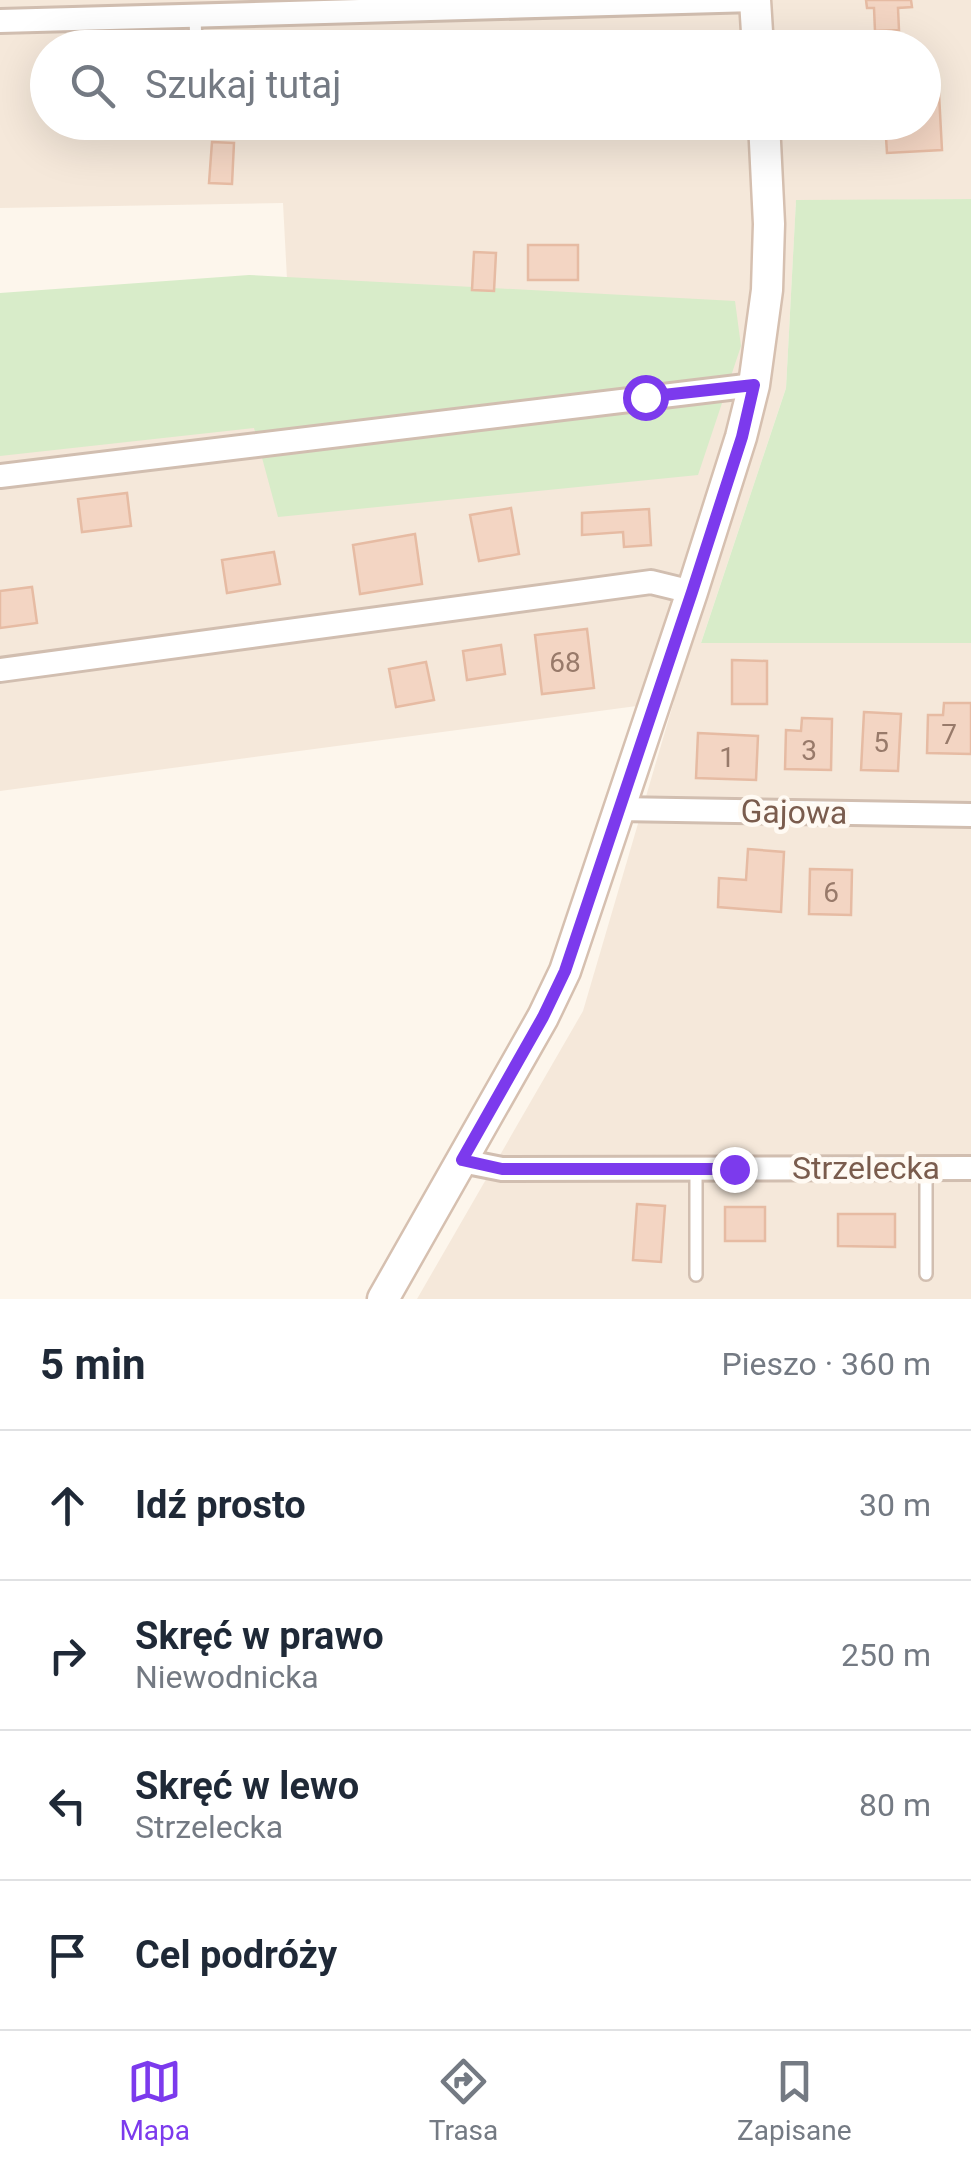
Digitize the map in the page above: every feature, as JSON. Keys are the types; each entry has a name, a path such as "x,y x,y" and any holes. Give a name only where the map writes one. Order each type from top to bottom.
{"street":[{"path":"0,21 195,16 352,6 755,0 757,30"},
{"path":"383,1299 543,1017 565,971 692,592 742,437 754,385 767,290 765,140"},
{"path":"0,476 754,385"},
{"path":"0,670 651,582 692,592"},
{"name":"Gajowa","path":"618,810 971,815"},
{"name":"Strzelecka","path":"462,1160 502,1169 971,1168"}],"lane":[{"path":"195,16 195,30"},
{"path":"926,1168 926,1274"},
{"path":"696,1169 696,1275"}],"shaded area":[{"path":"0,0 971,0 971,199 796,201 786,388 701,643 971,643 971,1299 417,1299 583,1011 674,701 0,791 0,444 289,317 283,203 0,208"}],"green space":[{"path":"971,199 971,643 701,643 786,388 796,200"},
{"path":"249,275 735,301 741,346 698,475 278,517 254,428 0,456 0,293"}],"building":[{"path":"866,0 911,0 912,7 898,8 899,30 875,30 874,8 867,8"},
{"path":"941,131 942,150 887,153 886,140 941,140"},
{"path":"212,142 234,143 232,184 209,183"},
{"path":"528,245 578,245 578,280 528,280"},
{"path":"474,252 496,253 494,291 472,290"},
{"path":"127,493 131,526 82,532 78,499"},
{"path":"511,508 519,554 479,561 470,515"},
{"path":"649,509 651,545 624,547 623,532 582,535 582,513"},
{"path":"415,534 422,584 360,594 353,545"},
{"path":"274,552 280,584 227,593 222,560"},
{"path":"32,587 37,623 0,628 0,591"},
{"path":"587,629 594,688 542,694 535,635"},
{"path":"501,645 505,674 467,680 463,651"},
{"path":"732,660 767,661 767,704 732,704"},
{"path":"426,662 434,700 396,707 389,669"},
{"path":"944,703 971,703 971,754 927,753 928,715 943,715"},
{"path":"864,712 901,714 898,771 861,770"},
{"path":"802,718 832,719 831,770 785,769 786,730 801,731"},
{"path":"698,733 758,736 756,780 696,778"},
{"path":"748,849 784,852 781,912 718,907 719,878 746,880"},
{"path":"810,869 852,870 851,915 809,914"},
{"path":"637,1204 665,1206 661,1262 633,1260"},
{"path":"725,1207 765,1207 765,1241 725,1241"},
{"path":"838,1214 895,1214 895,1247 838,1246"}],"route":[{"path":"645,397 754,385 742,437 565,971 462,1160 502,1169 734,1169"}]}
